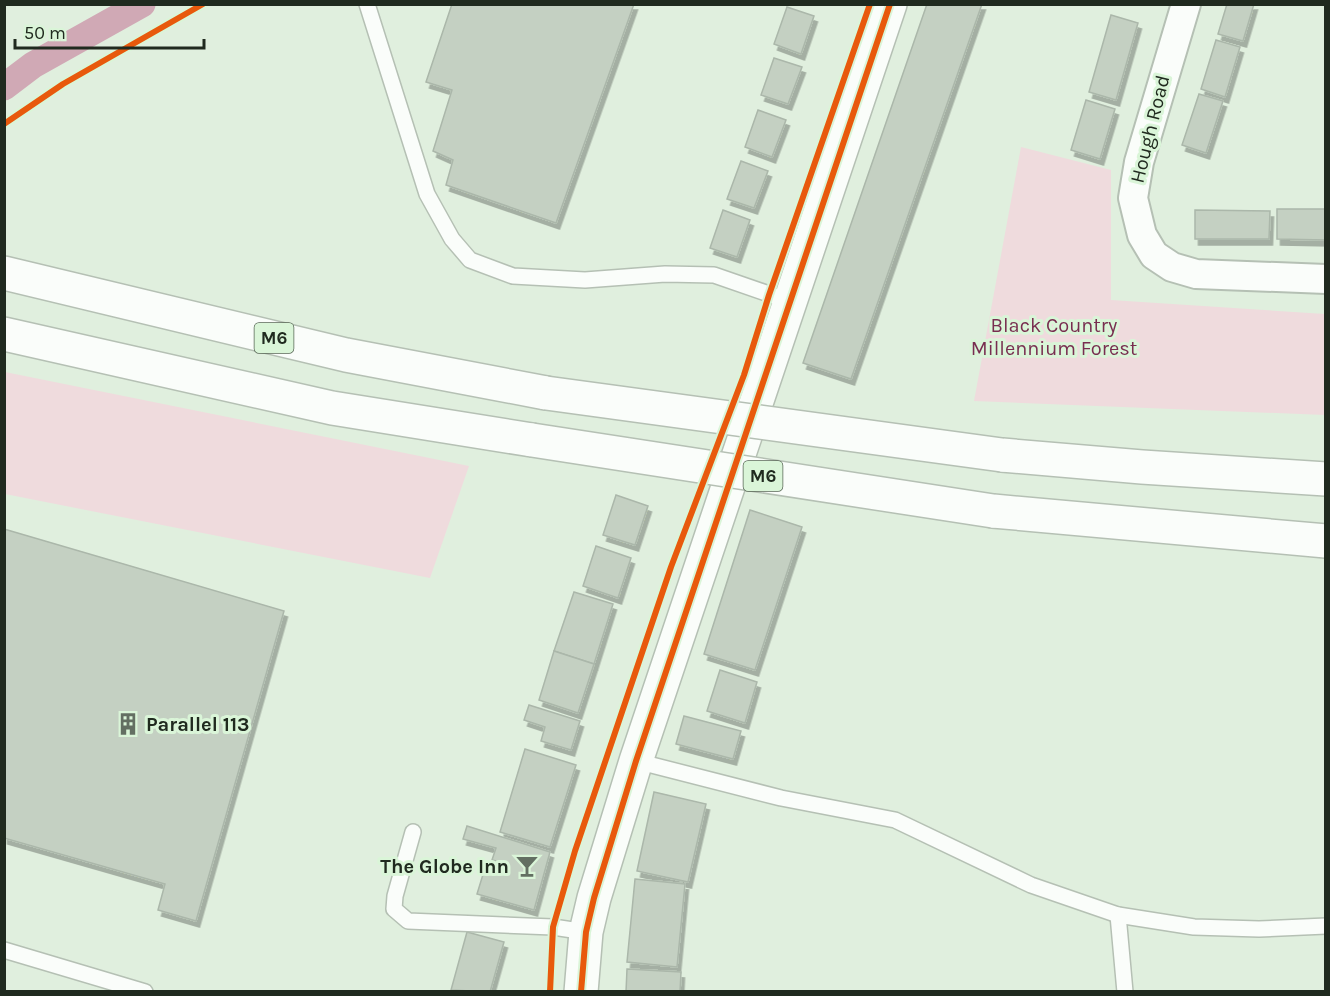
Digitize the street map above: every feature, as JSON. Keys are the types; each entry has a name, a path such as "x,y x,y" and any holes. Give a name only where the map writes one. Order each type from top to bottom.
{"main road":[{"path":"581,992 586,932 594,898 636,761 890,4"},
{"name":"M6","path":"4,273 346,355 546,393 1002,455 1326,479"},
{"name":"M6","path":"4,334 332,408 532,440 993,511 1326,541"}],"street":[{"name":"Hough Road","path":"1186,4 1139,162 1133,198 1142,235 1154,255 1172,267 1196,274 1326,279"}],"lane":[{"path":"367,4 427,194 452,239 470,260 513,276 585,280 665,274 714,275 789,301"},
{"path":"636,761 781,798 895,820 1031,885 1118,915 1194,927 1258,929 1326,926"},
{"path":"412,832 395,896 394,909 402,918 408,921 553,927 586,932"},
{"path":"1118,915 1125,992"},
{"path":"4,950 145,992"}],"green space":[{"name":"Black Country Millennium Forest","path":"1021,147 1111,170 1111,300 1325,314 1325,415 974,401"},
{"path":"5,372 469,466 430,578 5,494"}],"building":[{"path":"452,4 634,4 556,223 446,185 453,160 433,151 452,90 426,82"},
{"path":"927,4 982,4 851,379 803,363"},
{"path":"1227,4 1254,4 1243,41 1218,34"},
{"path":"787,7 814,16 801,54 774,44"},
{"path":"1111,15 1138,23 1116,100 1089,92"},
{"path":"1216,40 1240,47 1225,97 1201,89"},
{"path":"774,58 802,67 788,104 761,95"},
{"path":"1199,94 1223,101 1206,153 1182,145"},
{"path":"1086,100 1115,109 1100,159 1071,150"},
{"path":"758,110 786,120 772,157 745,147"},
{"path":"741,161 768,171 754,208 727,199"},
{"path":"1277,209 1326,209 1326,240 1277,239"},
{"path":"723,210 750,220 737,257 710,248"},
{"path":"1195,210 1270,211 1269,239 1195,239"},
{"path":"616,495 648,506 635,545 603,535"},
{"path":"750,510 802,527 755,670 704,654"},
{"name":"Parallel 113","path":"4,529 284,611 196,921 158,910 165,884 4,838"},
{"path":"596,546 631,558 618,598 583,586"},
{"path":"574,592 613,604 594,664 554,651"},
{"path":"554,651 594,664 578,713 539,700"},
{"path":"720,670 757,682 745,723 707,711"},
{"path":"529,705 580,721 571,750 541,741 545,727 524,720"},
{"path":"684,716 741,731 733,759 676,744"},
{"path":"525,749 576,765 550,847 500,832"},
{"path":"654,792 706,804 688,882 637,871"},
{"name":"The Globe Inn","path":"467,826 550,852 534,910 477,894 485,868 505,874 508,864 492,860 496,848 463,839"},
{"path":"635,879 685,884 677,967 627,962"},
{"path":"467,932 504,942 490,992 451,990"},
{"path":"627,969 681,972 680,992 626,992"}],"waterway":[{"path":"4,87 33,65 142,4"}],"cycle path":[{"path":"4,124 63,84 203,4"},
{"path":"550,992 553,927 575,851 671,567 744,375 769,295 870,4"},
{"path":"581,992 586,932 594,898 636,761 890,4"}],"place":[{"name":"Parallel 113","path":"128,724"},
{"name":"The Globe Inn","path":"527,866"}]}
